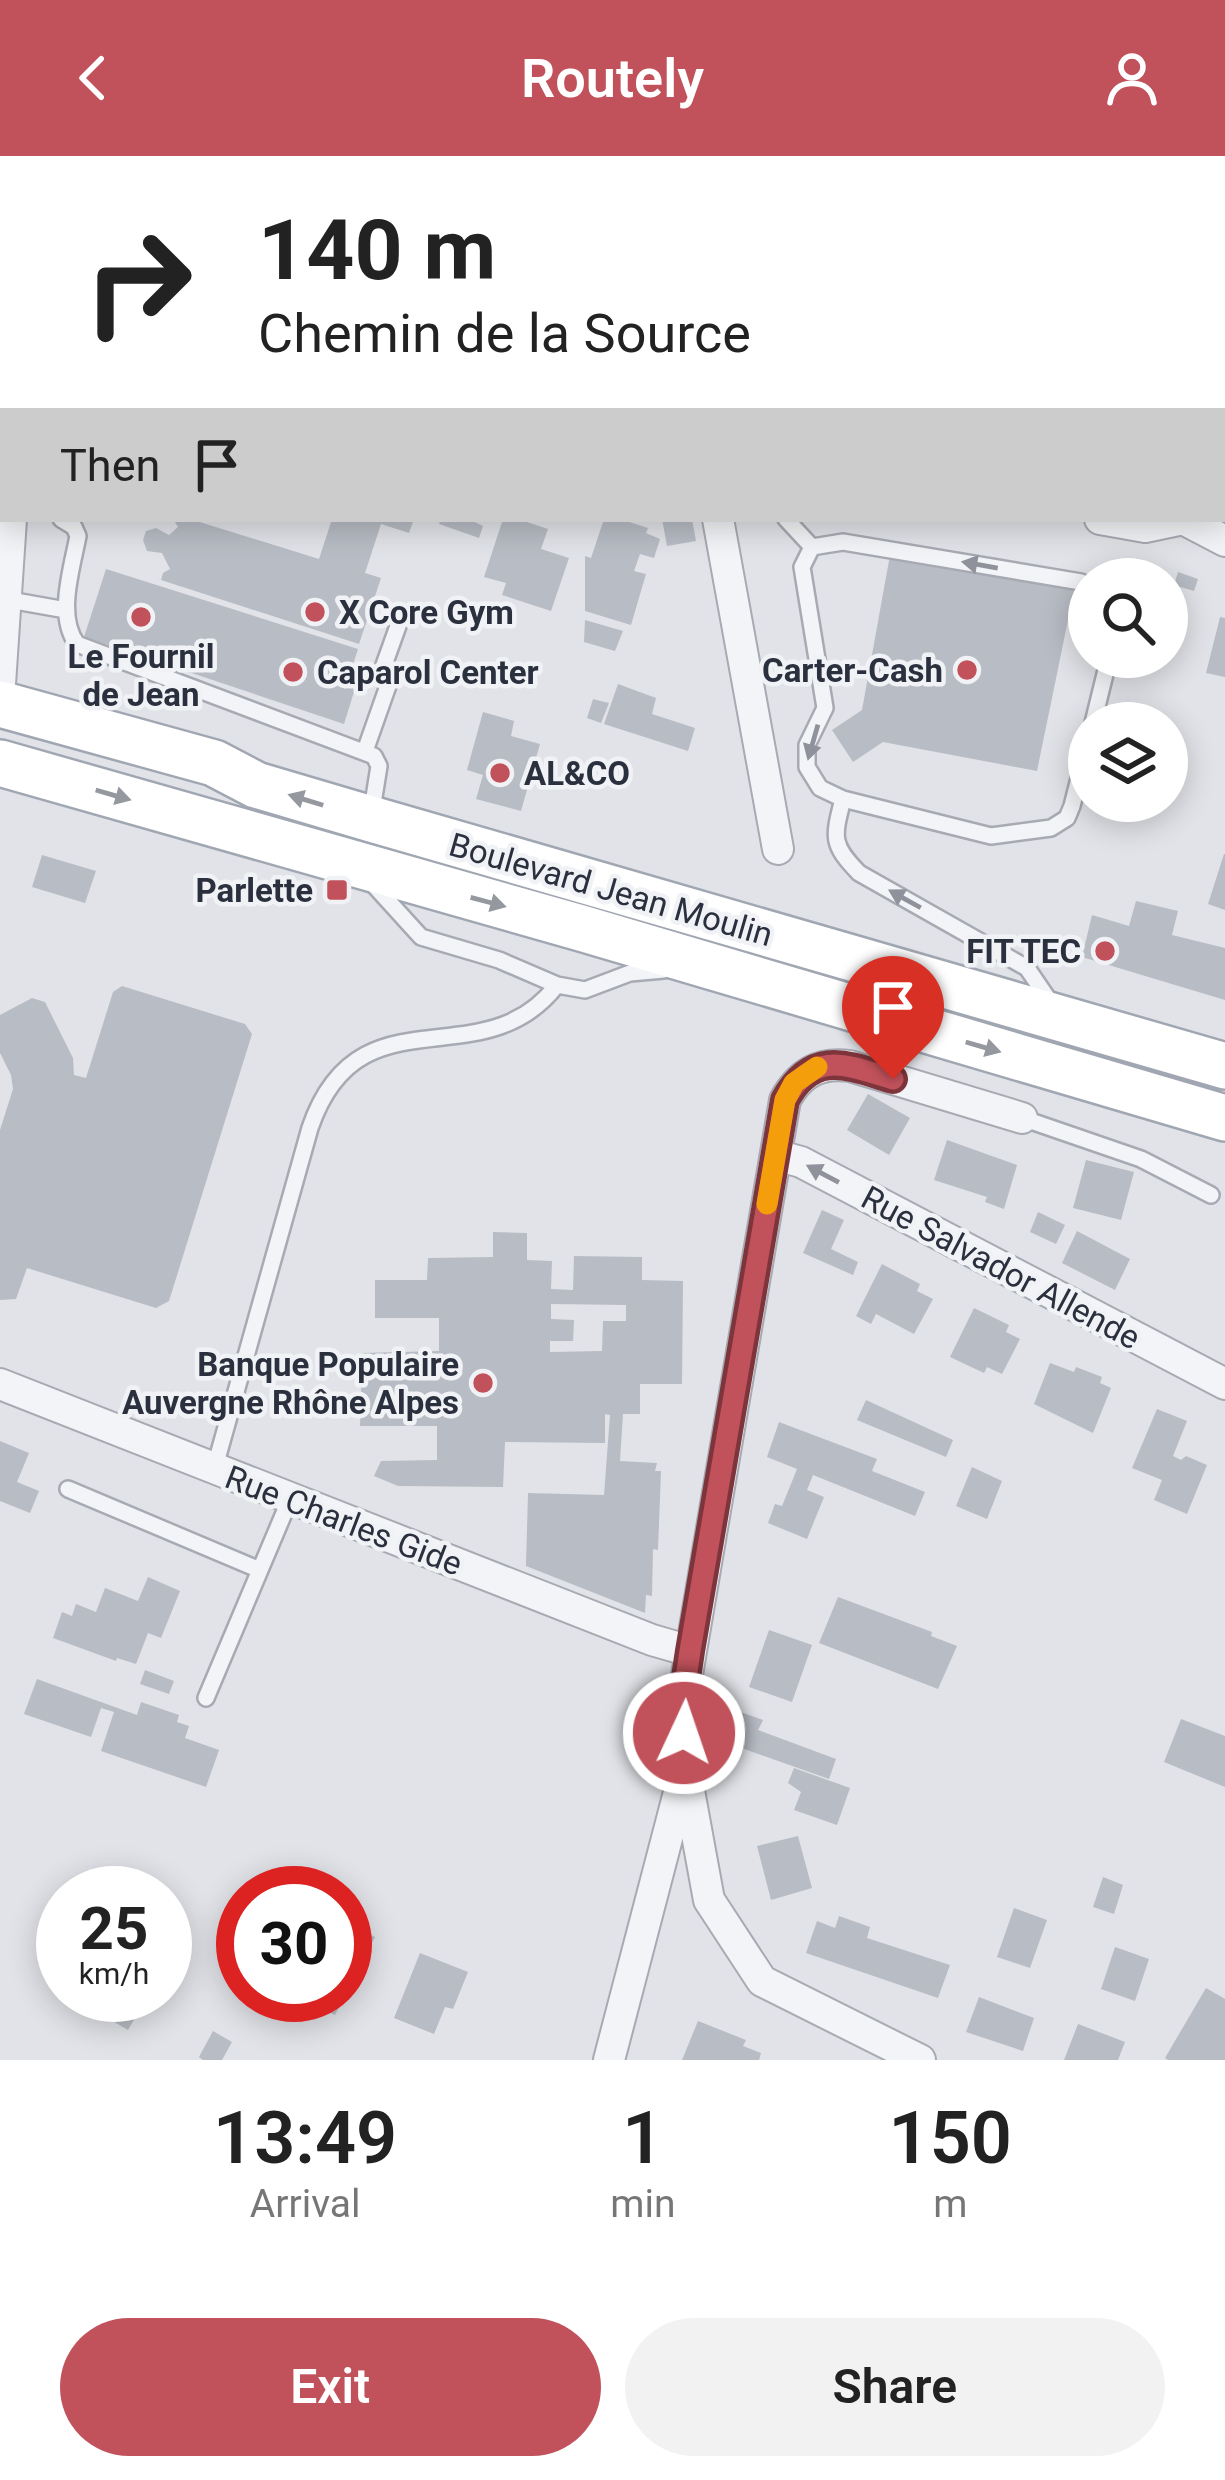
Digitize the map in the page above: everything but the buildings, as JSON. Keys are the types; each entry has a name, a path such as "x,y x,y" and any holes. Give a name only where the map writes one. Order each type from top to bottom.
{"main road":[{"name":"Boulevard Jean Moulin","path":"0,704 214,764 256,784 371,819 1225,1066"},
{"name":"Boulevard Jean Moulin","path":"0,763 1225,1118"}],"street":[{"path":"0,684 11,522"},
{"path":"719,522 778,849"},
{"path":"1117,522 1145,527 1169,522"},
{"path":"1190,522 1225,541"},
{"path":"920,2060 762,1981 710,1900 685,1769 683,1698 785,1100 794,1083 815,1067 832,1064 1022,1118"},
{"name":"Rue Salvador Allende","path":"776,1155 822,1173 1225,1384"},
{"name":"Rue Charles Gide","path":"0,1384 690,1651"},
{"path":"609,2060 685,1769"}],"lane":[{"path":"66,522 78,536 66,610 70,635 91,650 365,751 379,760 371,819"},
{"path":"789,522 812,547"},
{"path":"812,547 843,542 1068,580"},
{"path":"812,547 802,568 825,708 807,745 807,767 820,788 843,800 991,836 1051,828 1068,816"},
{"path":"4,598 66,610"},
{"path":"365,751 389,683 384,665 398,626"},
{"path":"843,800 834,832 838,851 859,873 1028,968 1061,1018"},
{"path":"358,866 421,937 499,960 556,985 585,990 630,973 664,970 734,973"},
{"path":"214,1470 310,1128 334,1078 348,1063 373,1050 502,1025 530,1011 556,985"},
{"path":"1022,1118 1142,1159 1211,1195"},
{"path":"68,1490 260,1570"},
{"path":"206,1698 290,1499"}],"slow traffic":[{"path":"767,1204 785,1100 794,1083 817,1067"}],"place":[{"name":"X Core Gym","path":"315,612"},
{"name":"Le Fournil de Jean","path":"141,617"},
{"name":"Carter-Cash","path":"967,670"},
{"name":"Caparol Center","path":"293,672"},
{"name":"AL&CO","path":"500,773"},
{"name":"Parlette","path":"337,890"},
{"name":"FIT TEC","path":"1105,951"},
{"name":"Banque Populaire Auvergne Rhône Alpes","path":"483,1383"}],"route":[{"path":"684,1733 690,1651 785,1100 794,1083 815,1067 850,1066 893,1079"}]}
